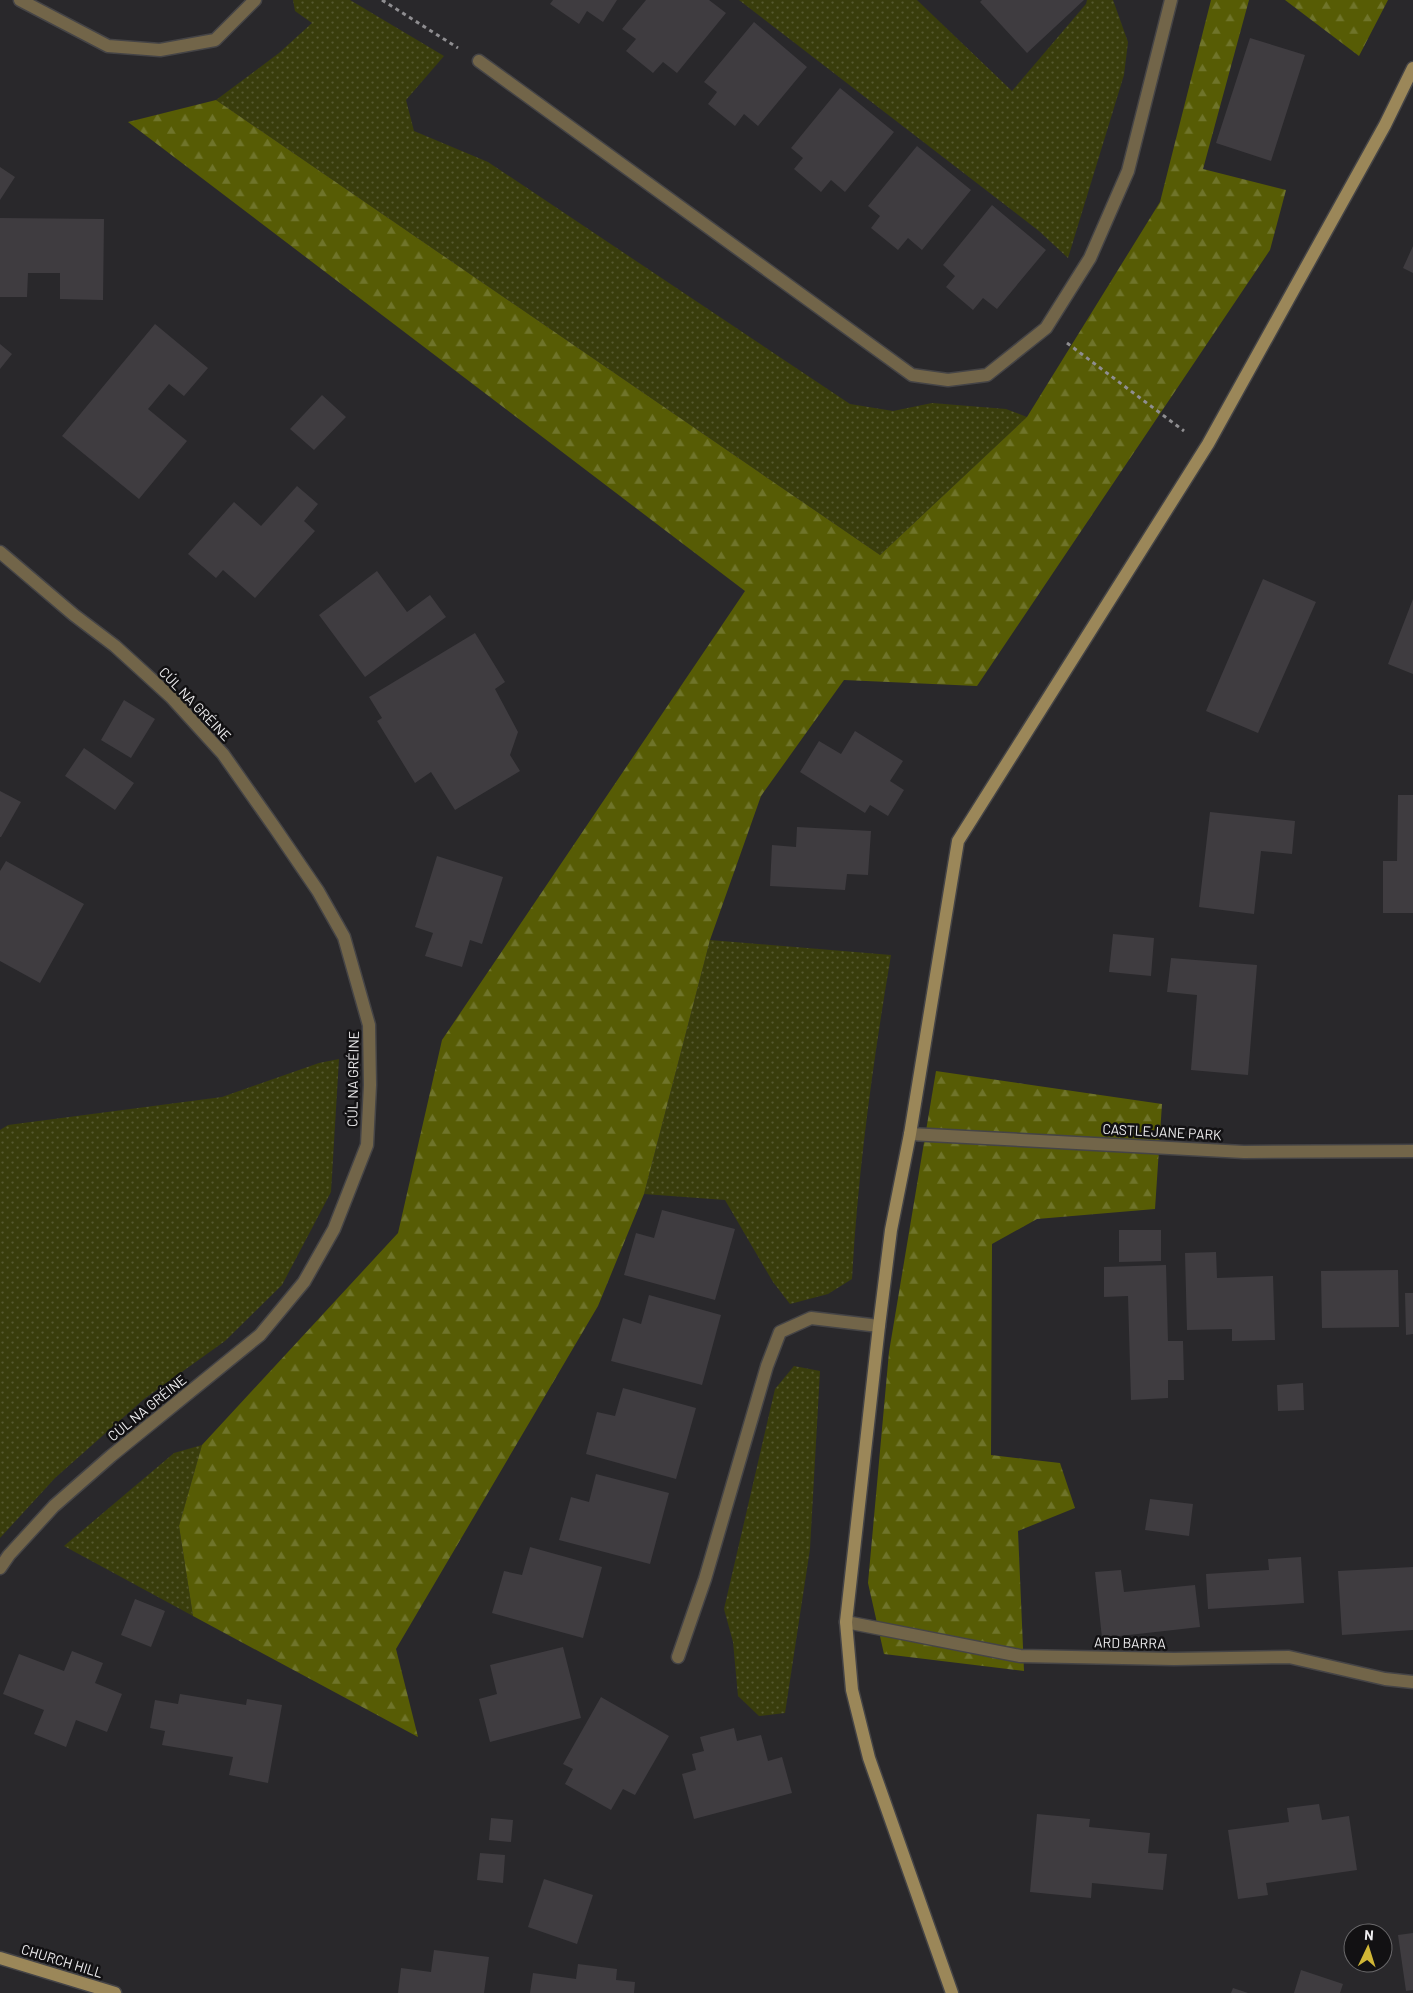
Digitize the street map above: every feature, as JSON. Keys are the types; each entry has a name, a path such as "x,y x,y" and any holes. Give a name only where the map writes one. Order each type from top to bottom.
{"street":[{"path":"20,0 108,46 160,50 215,40 255,0"},
{"path":"480,61 912,375 948,380 987,375 1046,328 1090,258 1128,171 1171,0"},
{"path":"952,1993 869,1758 852,1690 846,1622 891,1230 910,1134 958,841 1208,444 1385,125 1413,68"},
{"name":"CÚL NA GRÉINE","path":"0,552 74,615 115,646 171,697 222,754 275,828 318,891 344,937 369,1025 370,1086 367,1145 334,1229 304,1282 260,1335 111,1456 54,1506 9,1555 0,1568"},
{"name":"CASTLEJANE PARK","path":"910,1134 1244,1152 1413,1151"},
{"path":"678,1657 705,1578 767,1366 780,1332 811,1318 879,1326"},
{"name":"ARD BARRA","path":"846,1622 1020,1656 1174,1659 1289,1657 1386,1679 1413,1682"},
{"name":"CHURCH HILL","path":"0,1958 115,1993"}],"path":[{"path":"382,0 480,61"},
{"path":"1046,328 1197,441 1208,444"}],"green space":[{"path":"293,0 350,0 444,56 406,100 414,131 488,162 850,404 893,411 932,403 1006,409 1027,417 880,555 216,100 279,53 312,23 295,11"},
{"path":"739,0 917,0 1012,91 1086,4 1087,0 1113,0 1128,42 1124,75 1068,258 1039,231"},
{"path":"1211,0 1249,0 1203,169 1286,190 1270,250 977,686 844,680 761,796 710,940 644,1194 598,1306 396,1649 418,1737 193,1616 179,1526 202,1445 398,1233 442,1040 745,591 128,122 216,100 880,555 1027,417 1160,202"},
{"path":"1285,0 1388,0 1359,56"},
{"path":"710,940 891,955 867,1116 858,1197 852,1279 828,1294 790,1304 773,1282 725,1200 644,1194"},
{"path":"339,1059 331,1192 282,1285 225,1341 144,1399 55,1478 0,1538 0,1130 8,1125 222,1097 319,1063"},
{"path":"936,1071 1162,1104 1155,1209 1037,1219 992,1244 991,1455 1060,1463 1075,1508 1018,1531 1024,1671 884,1654 868,1583 889,1352"},
{"path":"794,1366 820,1371 810,1549 785,1713 759,1716 738,1696 733,1642 724,1609 775,1389"},
{"path":"202,1445 179,1526 193,1616 64,1546 174,1453"}],"building":[{"path":"553,0 617,0 603,22 587,11 579,24 550,4"},
{"path":"646,0 709,0 726,13 677,73 663,62 653,73 626,51 636,39 622,29"},
{"path":"982,0 1084,0 1027,53 980,2"},
{"path":"754,22 807,67 758,126 744,114 735,126 708,104 717,92 704,82"},
{"path":"1250,38 1305,55 1271,161 1216,143"},
{"path":"840,88 894,132 845,192 831,180 821,192 794,169 803,158 791,148"},
{"path":"917,146 971,190 922,250 908,238 898,250 871,228 880,216 868,206"},
{"path":"0,167 15,177 0,200"},
{"path":"992,205 1046,250 997,309 983,298 973,310 946,287 955,276 943,265"},
{"path":"0,218 104,219 103,300 60,299 60,273 28,273 27,297 0,297"},
{"path":"1413,246 1413,273 1403,268"},
{"path":"155,324 208,368 184,396 169,384 148,409 187,441 139,499 62,436"},
{"path":"0,344 12,354 0,369"},
{"path":"322,395 346,417 314,450 290,429"},
{"path":"297,486 318,504 304,521 315,531 255,598 223,570 216,578 188,554 234,502 261,526"},
{"path":"377,571 407,612 430,595 446,617 365,677 319,615"},
{"path":"1263,579 1316,602 1258,733 1206,711"},
{"path":"1413,599 1413,674 1388,664"},
{"path":"475,633 505,682 495,689 518,732 510,755 520,771 455,810 431,772 415,783 377,721 382,718 369,697"},
{"path":"124,700 155,719 131,758 101,740"},
{"path":"855,731 903,761 890,781 904,790 888,816 870,805 865,813 800,772 819,741 841,754"},
{"path":"84,748 134,783 115,810 65,776"},
{"path":"0,791 21,802 1,837 0,837"},
{"path":"1398,795 1413,795 1413,913 1383,913 1383,861 1397,861"},
{"path":"1210,812 1295,821 1292,854 1261,851 1254,914 1199,907"},
{"path":"797,827 871,831 868,875 847,874 845,890 770,886 772,845 796,847"},
{"path":"437,856 503,877 482,944 470,940 462,967 425,956 433,933 415,927"},
{"path":"6,861 84,904 40,983 0,961 0,871"},
{"path":"1113,934 1154,938 1151,976 1109,972"},
{"path":"1171,958 1257,965 1248,1075 1191,1070 1197,995 1167,992"},
{"path":"662,1210 735,1229 715,1300 624,1275 636,1233 654,1238"},
{"path":"1119,1230 1161,1230 1161,1261 1119,1262"},
{"path":"1216,1252 1217,1278 1273,1276 1275,1340 1232,1341 1232,1329 1187,1330 1185,1253"},
{"path":"1166,1265 1168,1341 1183,1341 1184,1380 1168,1380 1168,1398 1131,1400 1128,1296 1104,1297 1104,1267"},
{"path":"1398,1270 1399,1327 1322,1328 1321,1271"},
{"path":"1405,1293 1413,1293 1413,1334 1406,1335"},
{"path":"649,1295 721,1315 702,1385 611,1361 623,1318 641,1324"},
{"path":"1303,1383 1304,1410 1278,1411 1277,1385"},
{"path":"623,1388 696,1408 676,1479 586,1454 597,1412 615,1416"},
{"path":"596,1474 669,1493 650,1564 559,1540 571,1497 589,1502"},
{"path":"1150,1499 1193,1504 1189,1536 1145,1530"},
{"path":"530,1547 602,1567 583,1638 492,1613 504,1571 522,1575"},
{"path":"1301,1557 1304,1603 1208,1609 1206,1574 1269,1570 1268,1559"},
{"path":"1413,1567 1413,1630 1342,1635 1338,1571"},
{"path":"1121,1570 1124,1592 1195,1585 1200,1627 1102,1638 1095,1572"},
{"path":"135,1599 165,1611 151,1647 121,1635"},
{"path":"563,1647 581,1718 490,1742 479,1699 497,1694 490,1665"},
{"path":"72,1651 103,1663 95,1683 122,1694 107,1732 76,1720 66,1747 34,1734 44,1710 3,1694 19,1654 64,1671"},
{"path":"180,1694 246,1705 247,1699 282,1705 268,1783 229,1775 233,1757 162,1745 165,1731 150,1728 155,1700 178,1704"},
{"path":"601,1697 669,1736 635,1795 623,1789 611,1810 565,1784 573,1769 563,1764"},
{"path":"734,1728 737,1741 761,1735 768,1761 782,1757 792,1793 694,1819 682,1774 696,1770 692,1754 704,1751 700,1737"},
{"path":"1319,1804 1322,1820 1349,1816 1357,1870 1266,1883 1268,1895 1238,1899 1228,1830 1289,1822 1287,1808"},
{"path":"1037,1814 1090,1819 1089,1827 1150,1833 1148,1853 1167,1854 1163,1890 1092,1883 1091,1898 1030,1892"},
{"path":"491,1818 513,1820 511,1842 489,1840"},
{"path":"480,1853 505,1855 503,1883 477,1880"},
{"path":"544,1879 593,1895 577,1944 528,1927"},
{"path":"1413,1933 1413,1990 1406,1991 1398,1935"},
{"path":"434,1950 489,1957 484,1993 398,1993 401,1968 431,1972"},
{"path":"578,1964 617,1969 616,1980 635,1982 634,1993 530,1993 533,1973 576,1979"},
{"path":"1301,1970 1343,1984 1340,1993 1294,1993"},
{"path":"1233,1988 1248,1993 1231,1993"}]}
